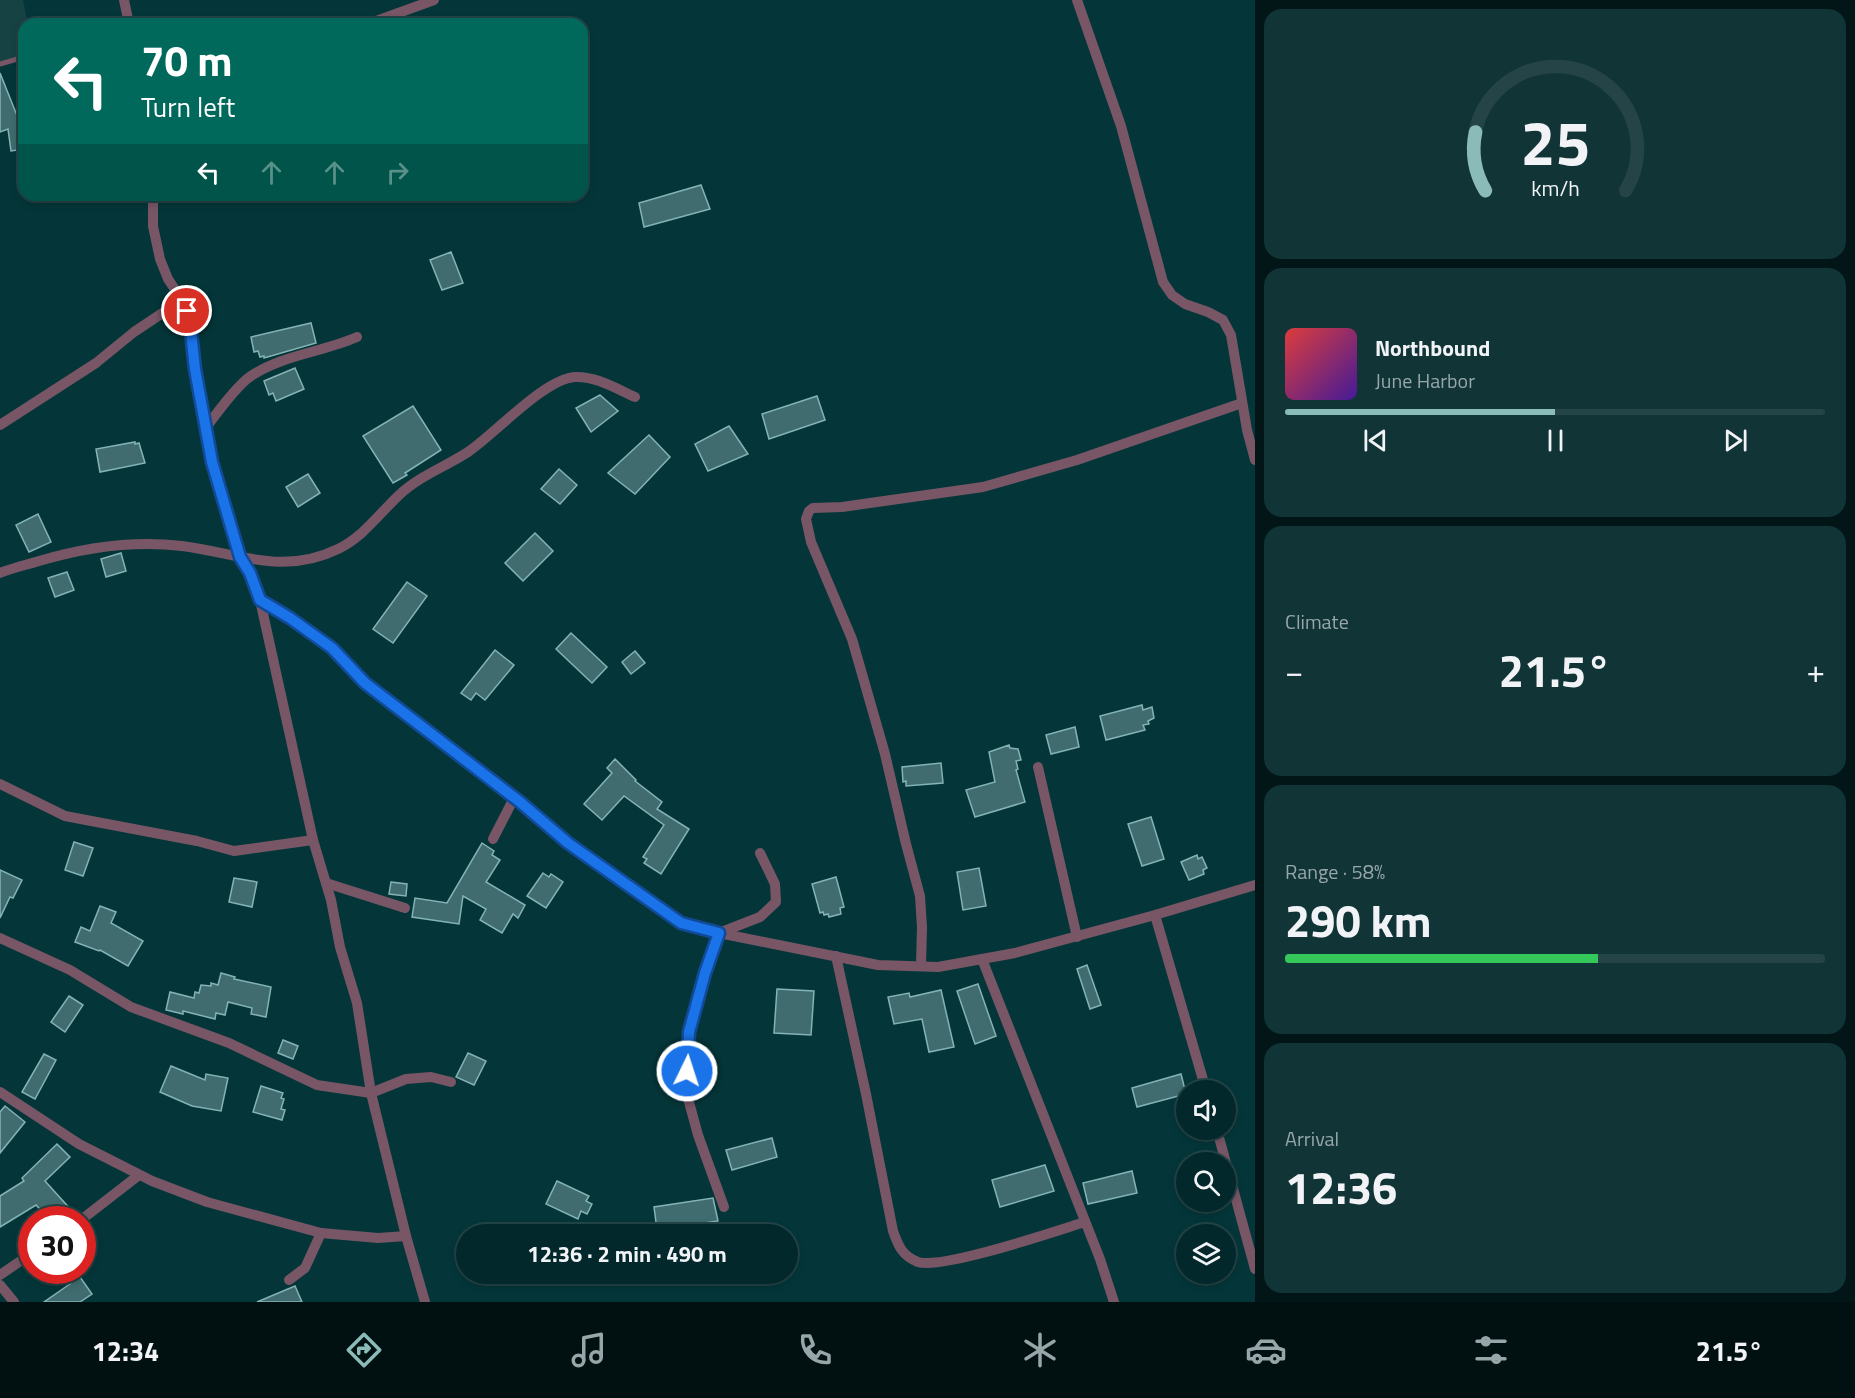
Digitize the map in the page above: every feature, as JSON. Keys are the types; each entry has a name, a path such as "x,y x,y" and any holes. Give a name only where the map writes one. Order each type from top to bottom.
{"street":[{"path":"123,0 126,18"},
{"path":"384,18 434,0"},
{"path":"1077,0 1121,126 1163,282 1172,295 1185,304 1223,320 1231,335 1242,403 1255,460"},
{"path":"153,201 153,226 159,259 168,279 182,300 190,323 195,369 212,462 240,557 250,573 260,600 313,840 357,1003 371,1094 406,1236 425,1302"},
{"path":"0,425 96,363 134,332 182,300"},
{"path":"205,429 216,413 250,376 273,364 336,347 357,338"},
{"path":"0,573 82,549 117,544 183,546 279,564 313,558 338,549 370,526 399,494 422,477 468,452 537,395 561,381 574,377 595,380 635,397"},
{"path":"921,966 920,896 885,754 852,639 811,542 806,519 809,511 813,508 842,507 983,487 1077,460 1242,403"},
{"path":"260,600 332,648 365,683 514,798 568,843 681,923 719,933 878,965 938,967 1015,953 1077,937 1255,885"},
{"path":"1038,767 1077,937"},
{"path":"0,784 65,816 197,841 234,851 313,840"},
{"path":"493,839 514,798"},
{"path":"724,1207 698,1135 686,1091 689,1032 719,933 760,917 776,902 775,884 760,853"},
{"path":"326,883 405,908"},
{"path":"1155,915 1203,1080"},
{"path":"0,938 70,970 131,1007 229,1043 317,1085 371,1094 406,1079 431,1077 452,1082"},
{"path":"836,956 893,1230 900,1250 920,1263 944,1261 1013,1245 1085,1222"},
{"path":"982,959 1114,1302"},
{"path":"0,1092 78,1144 139,1175 207,1202 321,1233 378,1238 406,1236"},
{"path":"1219,1140 1255,1269"},
{"path":"96,1208 139,1175"},
{"path":"289,1280 305,1268 321,1233"},
{"path":"0,1275 18,1263"},
{"path":"0,1285 14,1302"}],"lane":[{"path":"0,64 18,59"}],"shaded area":[{"path":"0,0 23,0 27,18 18,18 18,57 0,62"}],"building":[{"path":"0,73 18,118 18,150 11,151 8,129 0,132"},
{"path":"701,185 710,209 644,227 639,203"},
{"path":"451,252 463,283 442,290 430,260"},
{"path":"311,323 316,343 264,358 264,356 260,357 258,351 254,352 251,337"},
{"path":"295,368 304,389 276,401 273,393 269,395 264,381"},
{"path":"600,395 618,411 591,432 576,408"},
{"path":"817,396 825,420 769,439 762,414"},
{"path":"413,406 441,450 393,483 363,436"},
{"path":"729,426 748,454 708,471 695,444"},
{"path":"649,435 670,457 635,494 608,473"},
{"path":"135,442 135,444 139,443 145,463 100,472 96,449"},
{"path":"559,469 577,485 560,504 541,489"},
{"path":"308,474 320,493 298,507 286,487"},
{"path":"38,514 51,542 29,552 16,525"},
{"path":"535,533 553,551 523,581 505,563"},
{"path":"121,553 126,571 106,577 101,559"},
{"path":"67,572 74,590 55,597 48,578"},
{"path":"407,582 427,596 393,643 373,629"},
{"path":"571,633 607,667 592,683 556,649"},
{"path":"495,650 514,665 485,700 476,693 471,700 461,693"},
{"path":"635,651 645,663 631,674 622,662"},
{"path":"1142,705 1143,710 1152,707 1154,718 1148,721 1149,724 1143,725 1145,730 1106,740 1100,716"},
{"path":"1075,727 1079,747 1051,754 1046,735"},
{"path":"1009,745 1010,748 1018,749 1021,760 1016,761 1018,769 1016,770 1025,802 975,817 966,790 995,782 989,752"},
{"path":"615,759 635,781 662,802 657,809 689,829 661,874 644,863 647,859 643,857 664,825 624,796 602,820 584,804 612,773 607,768"},
{"path":"941,763 943,783 906,786 906,781 903,782 902,767"},
{"path":"1151,817 1164,859 1142,866 1128,824"},
{"path":"74,842 93,848 83,876 65,870"},
{"path":"482,843 494,851 492,855 500,860 486,882 525,905 518,918 513,914 502,933 480,920 486,909 463,896 459,924 412,917 415,898 447,903"},
{"path":"1197,855 1198,859 1202,857 1207,868 1203,870 1204,874 1189,880 1181,862"},
{"path":"979,868 986,906 963,910 957,872"},
{"path":"0,870 22,880 13,898 10,897 0,918"},
{"path":"543,873 549,877 551,874 563,882 546,908 527,896"},
{"path":"836,877 844,907 840,908 841,914 829,917 828,914 820,913 812,884"},
{"path":"234,878 257,882 252,907 229,902"},
{"path":"391,882 407,884 406,896 389,894"},
{"path":"100,906 116,912 111,923 143,941 128,966 100,950 75,942 81,927 90,931"},
{"path":"1087,965 1101,1005 1090,1009 1077,969"},
{"path":"221,973 235,977 234,979 271,987 266,1017 251,1014 252,1008 228,1002 225,1015 216,1013 215,1019 183,1011 183,1014 166,1010 170,992 194,998 195,992 199,993 201,985 211,986 211,983 218,985"},
{"path":"978,984 996,1036 975,1044 957,991"},
{"path":"777,989 814,991 811,1035 774,1033"},
{"path":"941,990 954,1047 929,1052 922,1019 894,1024 888,997 909,993 910,997"},
{"path":"69,996 83,1005 65,1032 51,1022"},
{"path":"283,1040 298,1046 293,1059 278,1053"},
{"path":"468,1053 486,1061 474,1085 456,1077"},
{"path":"44,1054 56,1060 35,1099 22,1092"},
{"path":"171,1066 205,1080 206,1074 228,1078 221,1111 192,1106 160,1092"},
{"path":"1181,1074 1182,1080 1176,1080 1176,1097 1137,1107 1132,1088"},
{"path":"261,1086 283,1093 281,1109 285,1110 282,1120 253,1112"},
{"path":"5,1106 25,1122 0,1153 0,1112"},
{"path":"772,1138 777,1157 732,1170 726,1150"},
{"path":"57,1144 70,1157 45,1181 68,1206 18,1206 18,1216 0,1227 0,1196 24,1181 22,1178"},
{"path":"1045,1165 1054,1191 1000,1207 992,1180"},
{"path":"1132,1171 1137,1193 1088,1204 1083,1183"},
{"path":"557,1181 589,1196 586,1201 592,1204 587,1214 581,1211 578,1219 546,1204"},
{"path":"713,1198 718,1221 698,1224 656,1224 654,1207"},
{"path":"70,1284 85,1284 92,1294 80,1302 44,1302"},
{"path":"295,1286 302,1302 257,1302"}],"route":[{"path":"187,311 212,462 240,557 250,573 260,600 332,648 365,683 520,802 568,843 681,923 719,933 689,1032 687,1071"}]}
